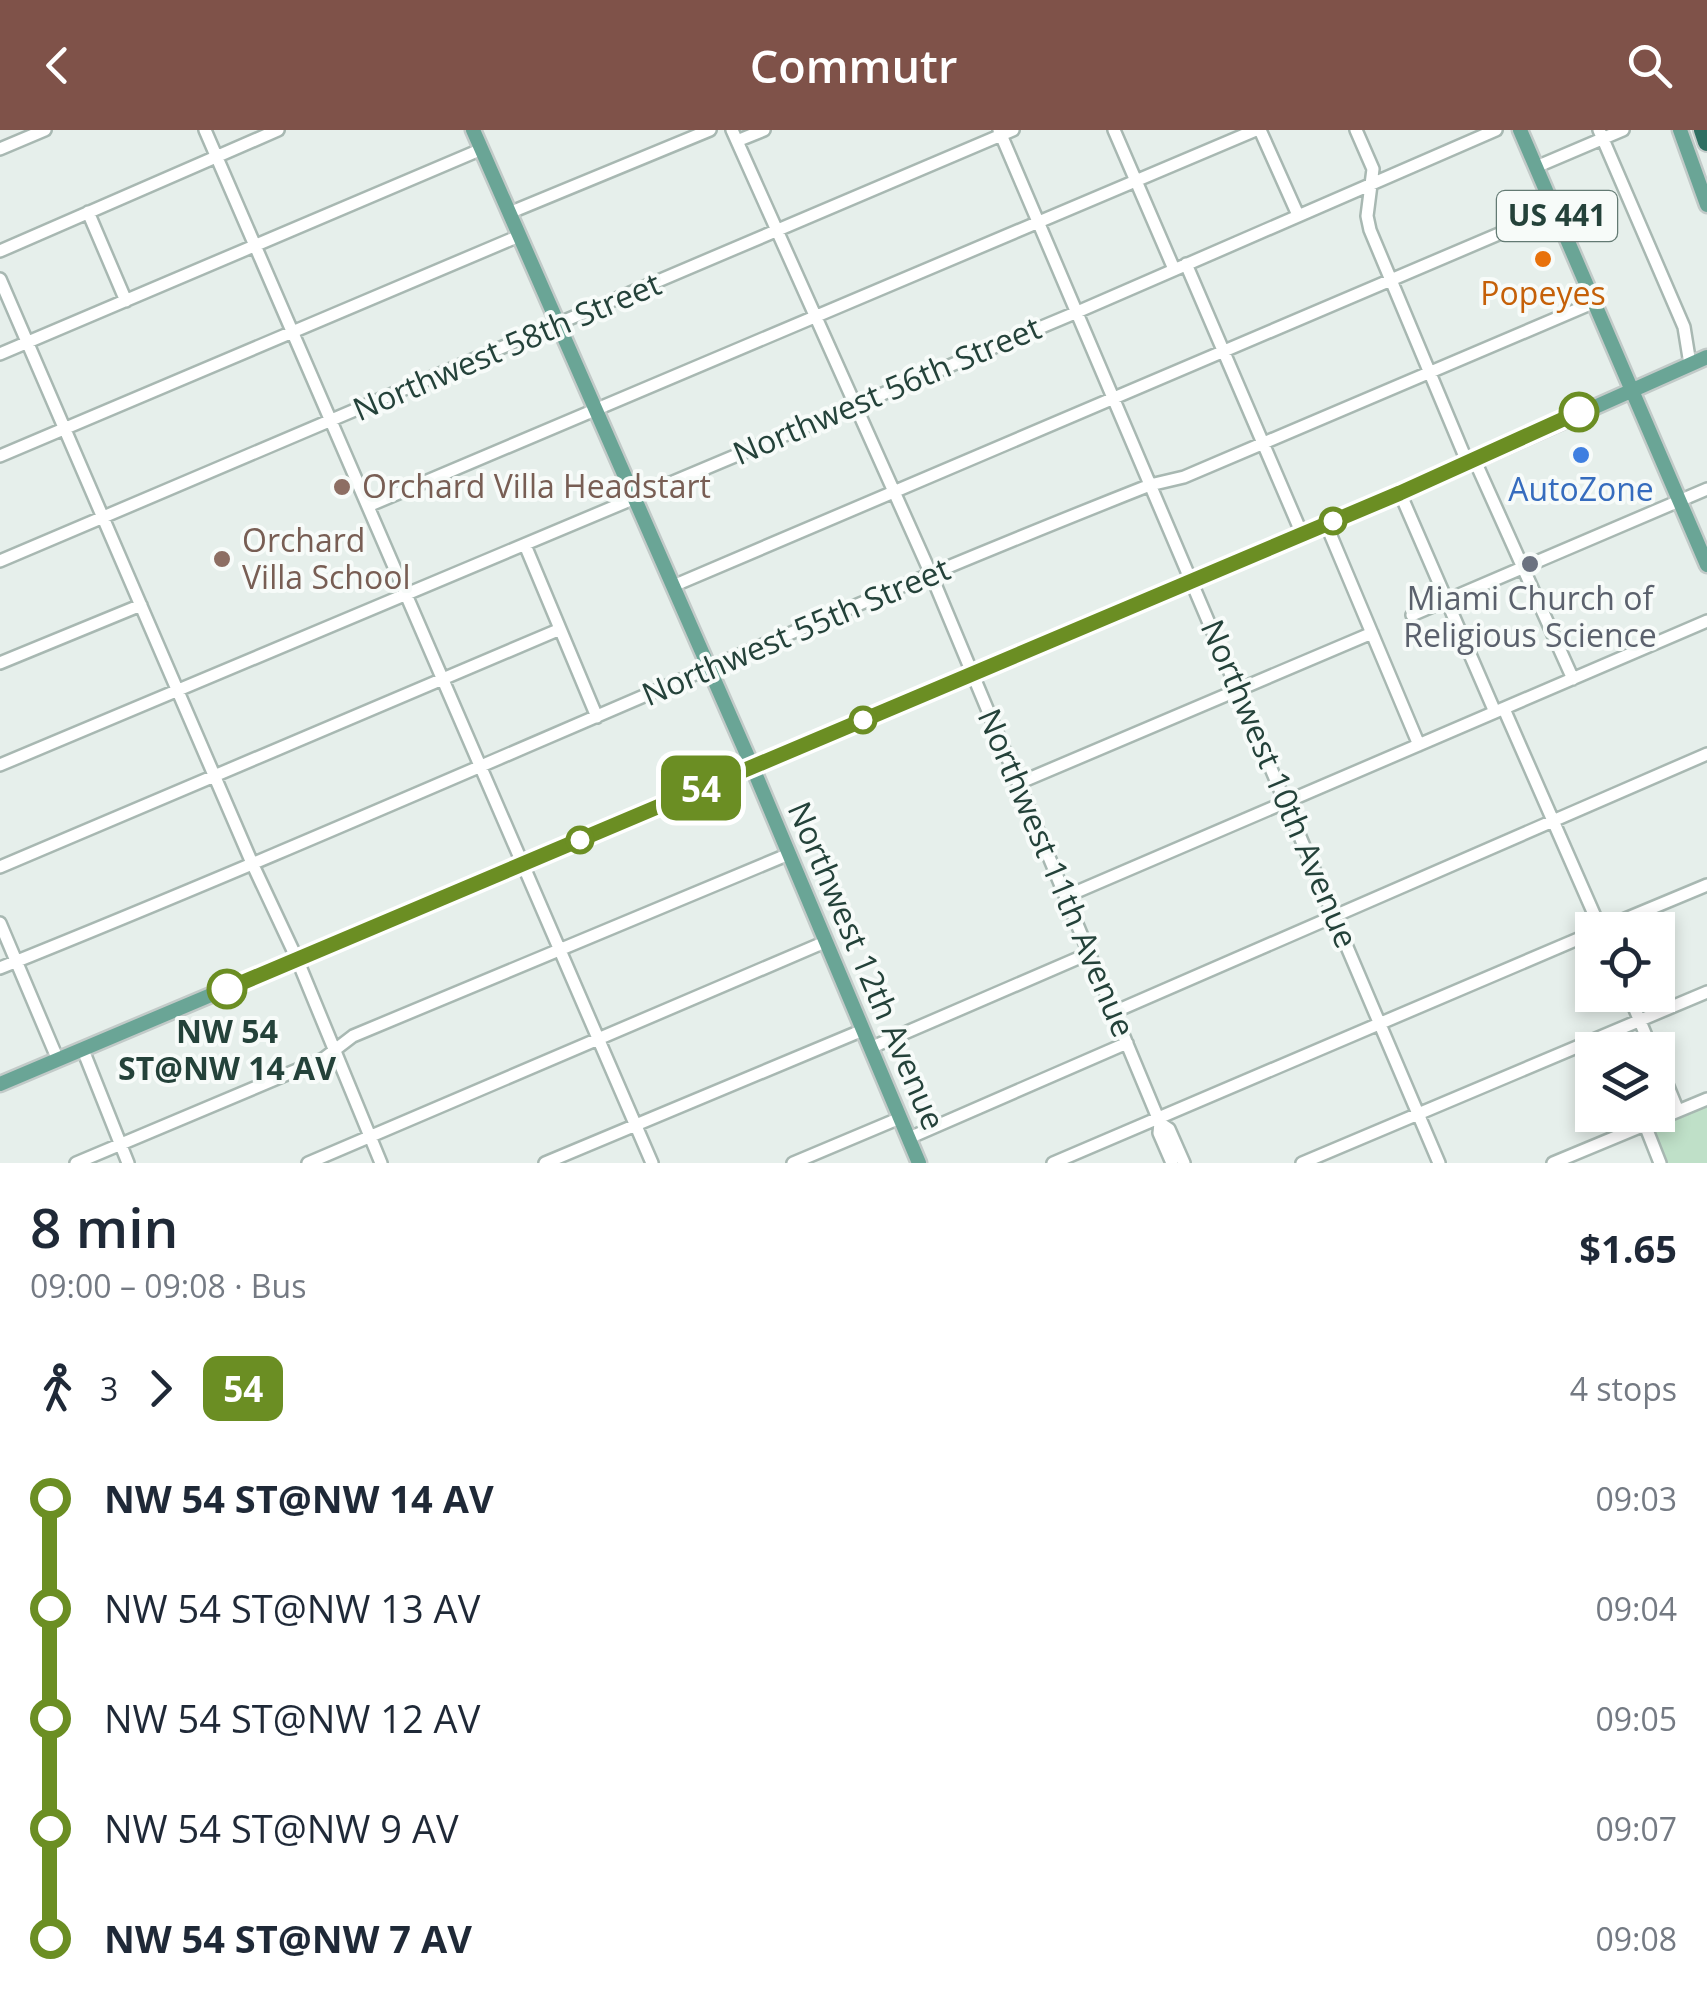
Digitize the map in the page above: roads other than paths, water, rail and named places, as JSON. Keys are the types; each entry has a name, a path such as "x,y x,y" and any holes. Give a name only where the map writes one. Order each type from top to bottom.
{"highway":[{"path":"1703,130 1707,142"}],"main road":[{"name":"Northwest 12th Avenue","path":"474,130 752,766 919,1163"},
{"name":"US 441","path":"1520,130 1707,564"},
{"path":"1680,130 1707,205"},
{"path":"0,1084 1400,493 1707,356"}],"street":[{"path":"0,149 45,130"},
{"path":"205,130 652,1163"},
{"path":"0,252 278,130"},
{"path":"509,214 710,130"},
{"path":"735,136 764,130"},
{"path":"1114,130 1135,181 1223,352 1302,534"},
{"path":"368,506 1258,130 1298,214"},
{"path":"1356,130 1374,169 1370,230 1430,373 1524,566 1573,679"},
{"name":"Northwest 56th Street","path":"0,765 1075,312 1496,130"},
{"path":"1536,167 1601,134 1624,130"},
{"name":"Northwest 10th Avenue","path":"1004,132 1036,223 1440,1163"},
{"name":"Northwest 58th Street","path":"0,560 332,422 1004,132"},
{"path":"1601,134 1684,327 1690,364"},
{"name":"Northwest 11th Avenue","path":"735,136 930,572 1159,1121 1158,1133 1172,1163"},
{"path":"0,354 482,149"},
{"path":"674,586 1555,210"},
{"path":"88,212 126,301"},
{"path":"0,456 519,236"},
{"path":"0,279 252,863 298,959 381,1163"},
{"name":"Northwest 55th Street","path":"0,968 482,767 930,572 1150,485 1184,478 1595,302"},
{"path":"1412,616 1707,489"},
{"path":"1400,493 1592,912"},
{"path":"1326,524 1419,745"},
{"path":"524,545 598,717"},
{"path":"0,664 141,605"},
{"path":"1066,896 1707,621"},
{"path":"0,867 558,630"},
{"path":"1019,783 1372,632"},
{"path":"1114,1012 1707,754"},
{"path":"76,1163 322,1059 353,1036 789,854"},
{"path":"1644,912 1707,886"},
{"path":"0,923 58,1060"},
{"path":"1053,1163 1575,940"},
{"path":"308,1163 824,942"},
{"path":"870,1048 1090,953"},
{"path":"1302,1163 1707,992"},
{"path":"1636,1012 1645,1032"},
{"path":"545,1163 863,1030"},
{"path":"909,1138 1127,1043"},
{"path":"82,1050 128,1163"},
{"path":"1675,1112 1707,1099"},
{"path":"1675,1104 1678,1111"},
{"path":"794,1163 900,1118"},
{"name":"Northwest 11th Avenue","path":"1159,1121 1169,1129 1184,1163"},
{"path":"1553,1163 1628,1132"},
{"path":"1648,1132 1660,1163"}],"place":[{"name":"Popeyes","path":"1543,259"},
{"name":"AutoZone","path":"1581,455"},
{"name":"Orchard Villa Headstart","path":"342,487"},
{"name":"Orchard Villa School","path":"222,559"},
{"name":"Miami Church of Religious Science","path":"1530,564"},
{"name":"NW 54 ST@NW 14 AV","path":"227,989"}]}
